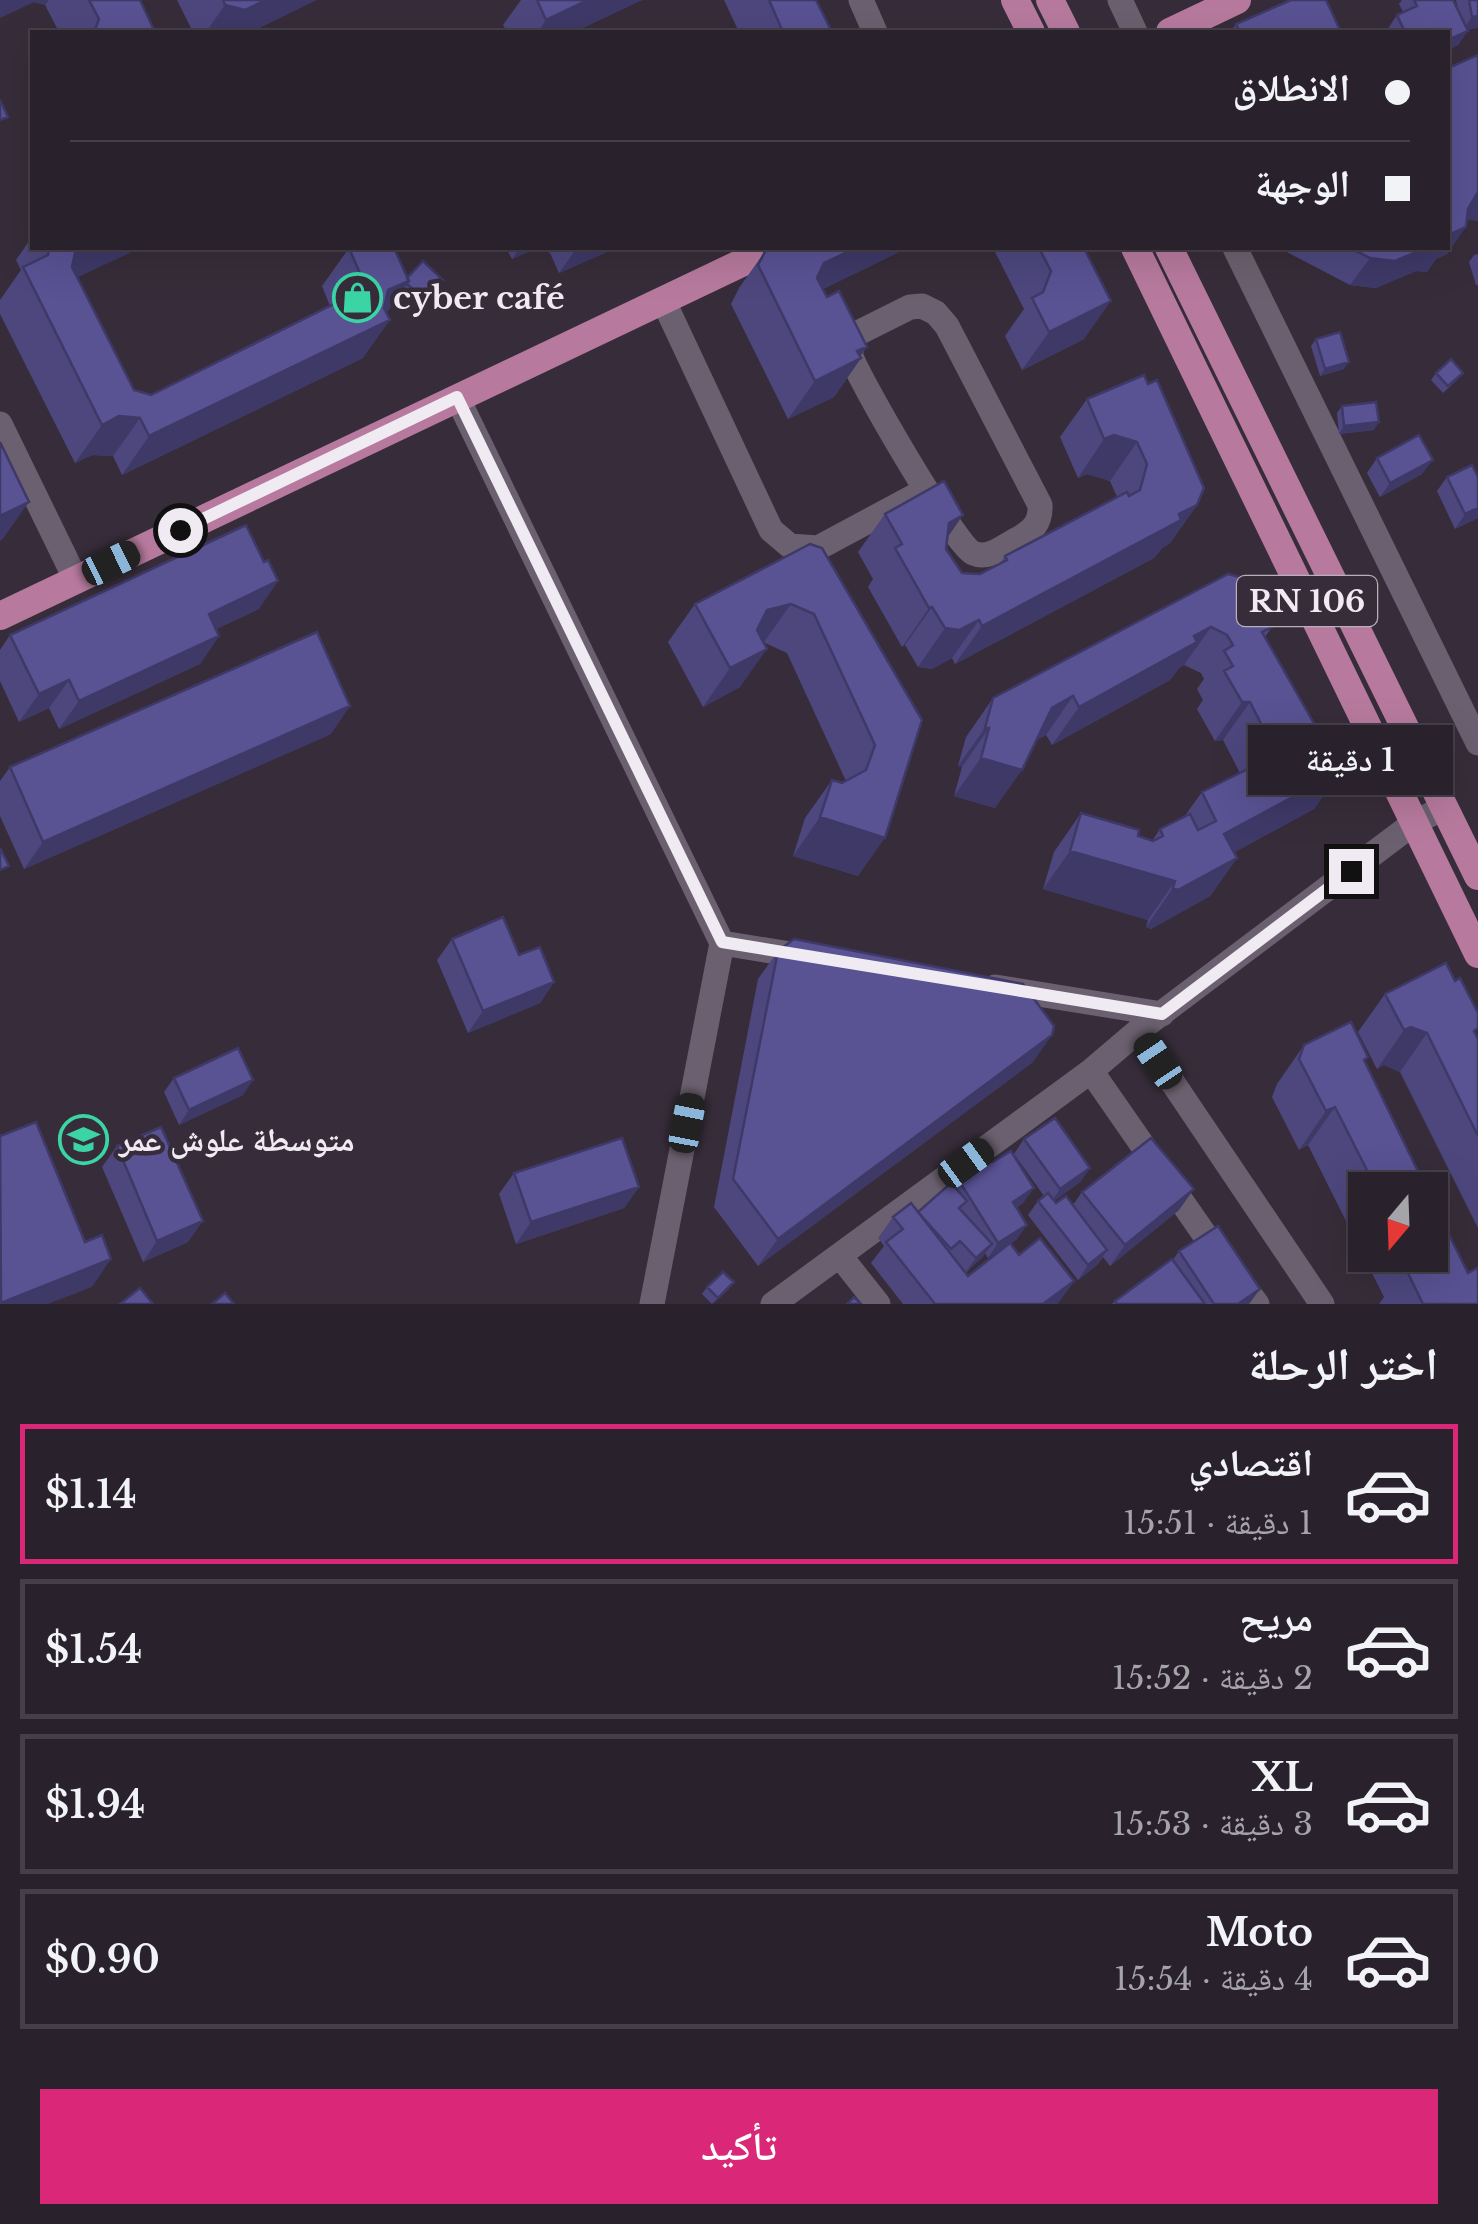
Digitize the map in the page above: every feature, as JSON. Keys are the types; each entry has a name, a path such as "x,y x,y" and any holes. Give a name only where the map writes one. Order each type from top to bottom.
{"main road":[{"path":"1015,0 1030,30"},
{"path":"1050,0 1065,30"},
{"path":"1174,30 1237,0"},
{"path":"0,616 769,250"},
{"name":"RN 106","path":"1136,250 1478,954"},
{"name":"RN 106","path":"1170,250 1442,808"},
{"path":"1442,808 1478,876"}],"street":[{"path":"862,0 874,30"},
{"path":"1120,0 1134,30"},
{"path":"1236,250 1478,743"},
{"path":"663,300 771,530 790,546 818,548 926,490"},
{"path":"922,306 936,313 947,326 1040,504 1041,517 1032,531 987,556 974,553 962,544 926,490 850,354 856,334 910,307 922,306"},
{"path":"457,397 722,942 652,1304"},
{"path":"0,424 76,580"},
{"path":"773,1304 1092,1071 1138,1031 1414,823 1442,808"},
{"path":"722,942 836,961"},
{"path":"970,983 1162,1014"},
{"path":"1138,1031 1322,1304"},
{"path":"1092,1071 1199,1244 1257,1304"},
{"path":"840,1256 878,1304"}],"building":[{"path":"89,0 140,0 154,30 95,30 99,19"},
{"path":"223,0 266,0 245,10 225,5"},
{"path":"537,0 588,0 546,20"},
{"path":"769,0 816,0 831,30 782,30"},
{"path":"1291,0 1326,0 1340,30 1239,30 1236,24"},
{"path":"1414,0 1453,0 1468,31 1450,39 1450,30 1404,30 1397,15 1417,6"},
{"path":"1469,0 1478,0 1478,16 1472,17"},
{"path":"1478,55 1478,192 1468,209 1466,227 1450,238 1450,67"},
{"path":"0,100 8,117 0,120"},
{"path":"49,250 81,250 75,253 72,267 134,390 151,395 358,292 362,278 350,250 395,250 409,281 388,290 384,308 390,320 149,436 140,418 119,416 102,425 23,267 48,255"},
{"path":"766,250 852,250 824,263 817,278 827,297 839,291 867,347 857,351 861,358 815,381 758,265"},
{"path":"1040,250 1085,250 1111,301 1049,332 1032,298 1043,292 1051,271"},
{"path":"1354,250 1421,250 1395,261 1370,258"},
{"path":"423,261 443,280 424,300 407,284 407,278"},
{"path":"1340,332 1349,362 1325,369 1316,339"},
{"path":"1451,359 1463,373 1448,386 1436,373"},
{"path":"1144,375 1148,384 1157,380 1204,488 1197,505 1179,514 1181,520 982,626 979,620 959,630 945,628 895,548 902,544 885,514 944,481 963,515 949,523 946,549 962,573 980,574 1007,560 1005,556 1127,492 1129,496 1140,490 1147,464 1137,442 1114,435 1104,439 1087,399"},
{"path":"1376,402 1379,422 1344,426 1342,406"},
{"path":"1419,435 1433,460 1390,483 1377,458"},
{"path":"0,442 29,502 0,516"},
{"path":"1472,465 1478,477 1478,508 1465,514 1447,477"},
{"path":"246,525 278,581 209,614 219,636 79,701 69,680 39,694 10,635"},
{"path":"810,544 822,548 922,720 885,838 820,817 832,780 842,783 866,770 875,745 814,614 791,604 767,610 757,630 767,649 730,668 695,604"},
{"path":"1228,574 1244,578 1272,627 1262,632 1341,771 1224,834 1237,858 1178,890 1173,888 1175,881 1070,851 1081,813 1139,830 1138,836 1153,841 1163,836 1160,829 1190,814 1198,830 1216,821 1202,792 1256,765 1259,770 1280,761 1250,702 1242,702 1224,671 1233,666 1224,651 1233,645 1227,635 1211,627 1194,636 1197,642 1079,707 1073,696 1052,708 1022,770 981,758 989,728 985,728 993,698"},
{"path":"317,632 350,706 43,842 10,767"},
{"path":"0,848 9,866 0,870"},
{"path":"503,917 519,955 540,947 554,982 483,1011 452,939"},
{"path":"794,939 1023,984 1054,1026 1052,1035 778,1239 733,1179 778,951"},
{"path":"1446,963 1455,981 1460,978 1478,1013 1478,1028 1474,1031 1478,1039 1478,1136 1427,1033 1411,1027 1404,1030 1385,994"},
{"path":"1351,1022 1368,1057 1364,1060 1418,1172 1368,1172 1335,1107 1326,1111 1299,1059 1304,1045"},
{"path":"238,1048 253,1080 189,1110 174,1078"},
{"path":"1055,1118 1090,1168 1060,1189 1024,1139"},
{"path":"36,1122 85,1242 102,1235 111,1259 1,1303 0,1136"},
{"path":"161,1127 203,1221 157,1241 117,1146"},
{"path":"622,1138 639,1187 531,1222 514,1173"},
{"path":"1151,1138 1194,1189 1125,1245 1082,1192"},
{"path":"1011,1151 1034,1188 1013,1202 1027,1225 998,1243 956,1176 988,1156 992,1162"},
{"path":"951,1183 967,1201 959,1208 992,1244 976,1258 960,1241 951,1249 918,1212"},
{"path":"1048,1193 1056,1203 1066,1196 1107,1250 1088,1265 1038,1201"},
{"path":"911,1203 968,1276 1010,1243 1019,1255 1040,1238 1074,1281 1043,1304 935,1304 886,1242 903,1229 893,1217"},
{"path":"1218,1226 1260,1289 1238,1304 1214,1304 1179,1251"},
{"path":"1448,1232 1468,1273 1478,1270 1478,1304 1423,1304 1407,1272 1448,1272"},
{"path":"1172,1259 1205,1304 1117,1304 1115,1301"},
{"path":"723,1272 734,1282 718,1298 707,1287"},
{"path":"140,1288 153,1304 120,1304"},
{"path":"225,1293 234,1304 212,1304"}],"place":[{"name":"cyber café","path":"358,298"},
{"name":"متوسطة علوش عمر","path":"84,1140"}],"route":[{"path":"180,530 457,397 722,942 1162,1014 1351,871"}]}
